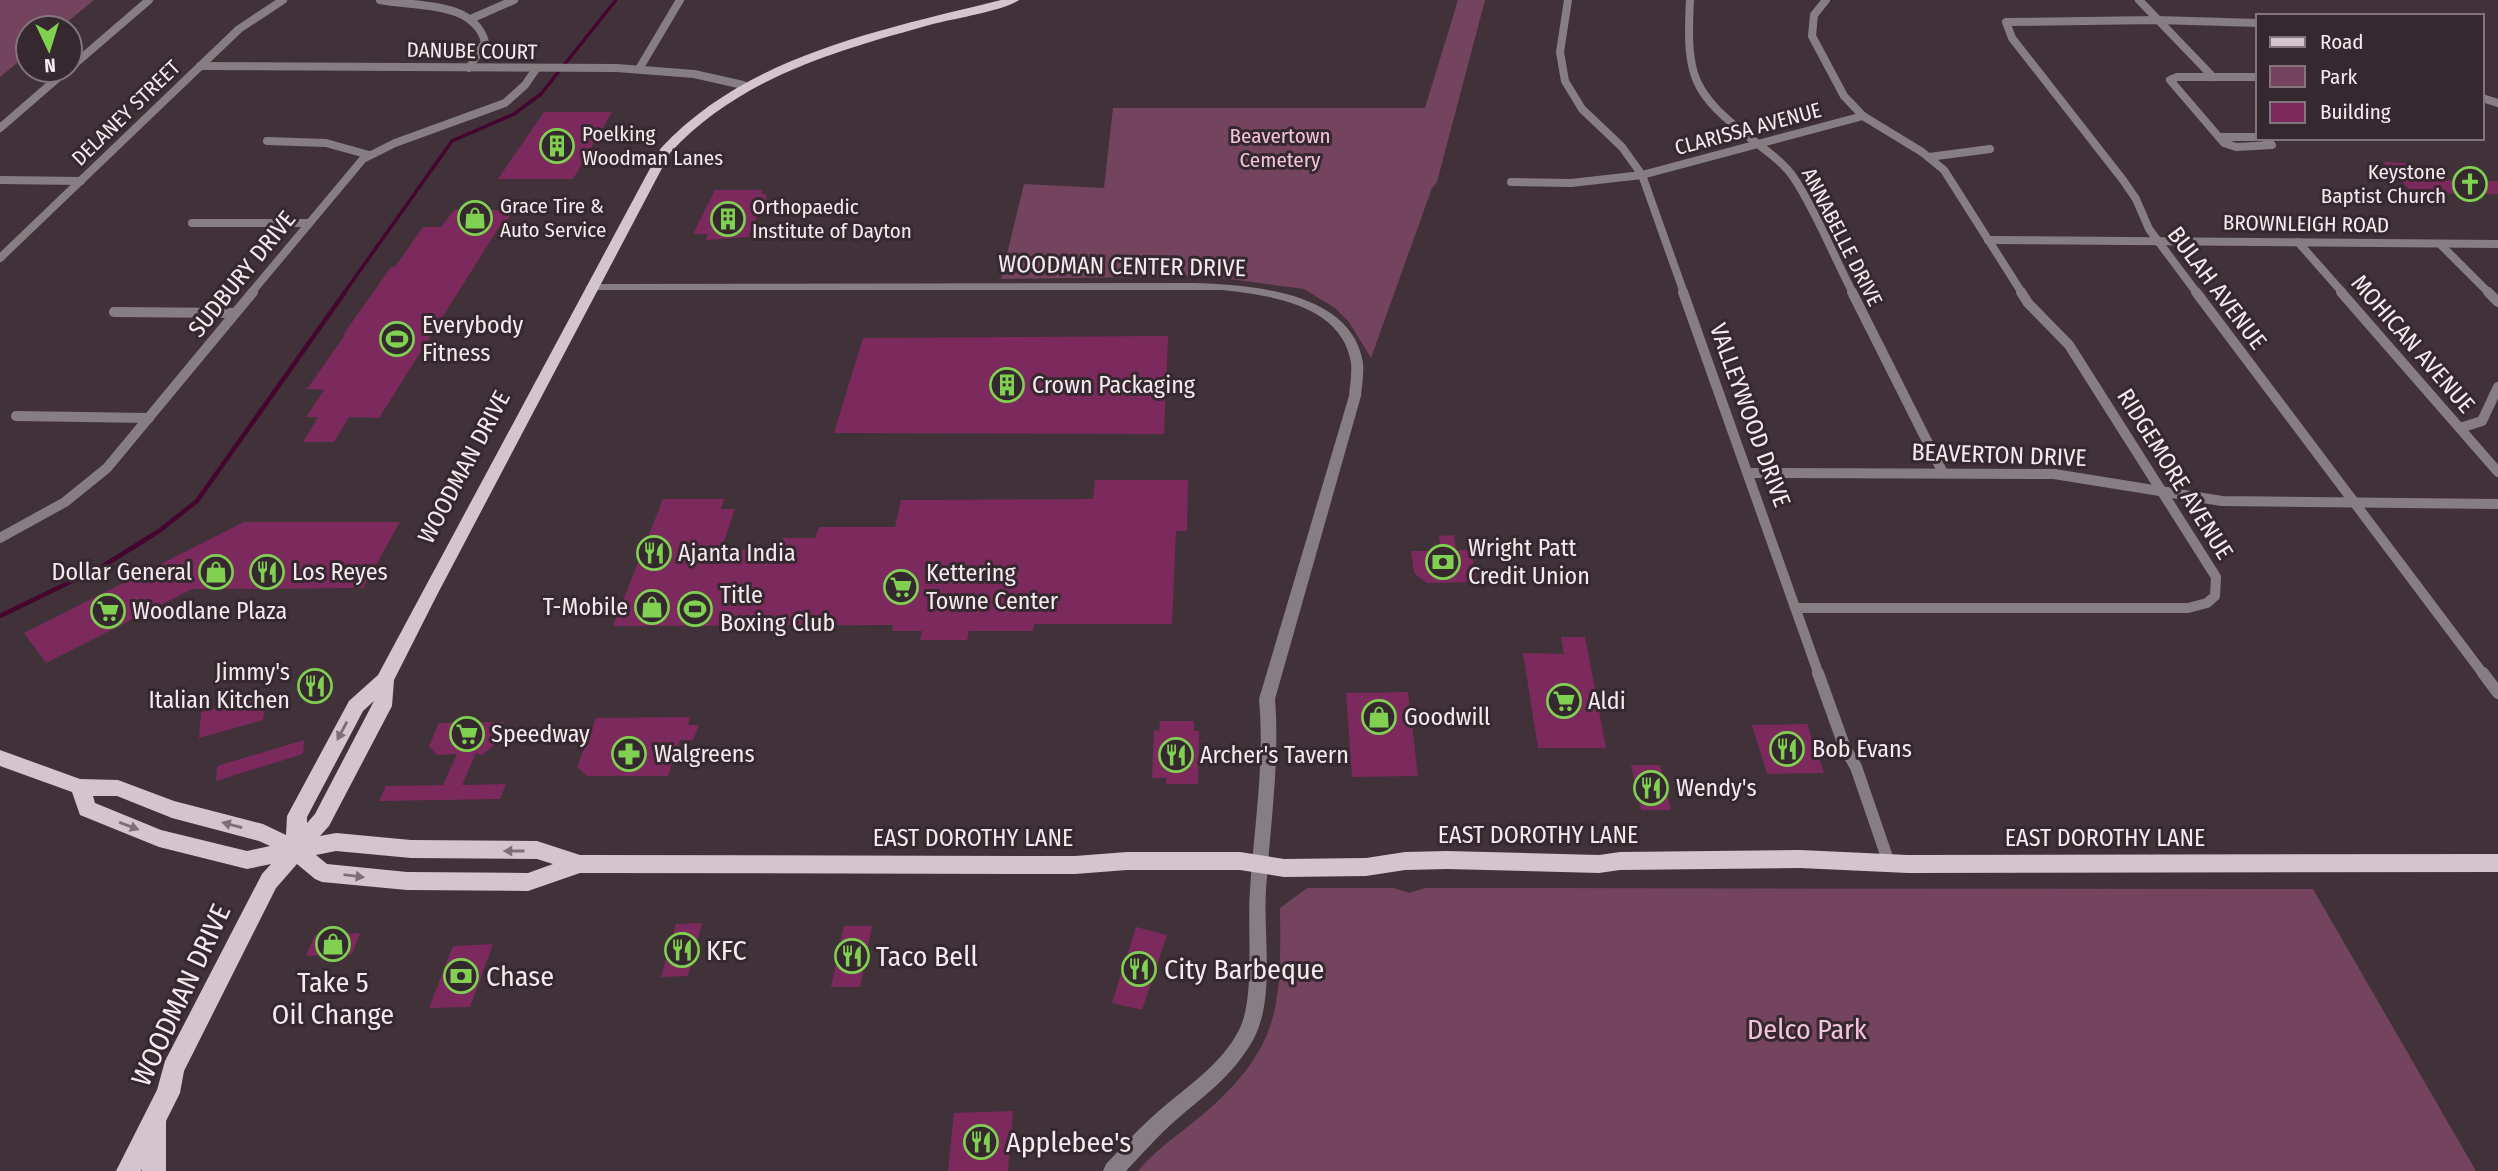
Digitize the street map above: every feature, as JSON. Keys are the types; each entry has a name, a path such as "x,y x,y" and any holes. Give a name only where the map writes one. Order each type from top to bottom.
{"main road":[{"name":"WOODMAN DRIVE","path":"128,1171 168,1093 173,1069 269,881 322,820 383,706 385,680 590,287 665,151 701,115 743,85 808,57 862,41 880,42 956,24 1001,10 1013,0"},
{"name":"EAST DOROTHY LANE","path":"0,758 80,787 118,788 172,809 263,833 295,849 322,873 407,881 528,882 580,864"},
{"name":"EAST DOROTHY LANE","path":"80,787 87,809 159,838 247,860 337,842 439,850 537,850 580,864 1075,865 1127,861 1240,860 1284,868 1366,867 1405,861 1447,860 1599,864 1644,861 2498,863"},
{"path":"154,1171 155,1118"}],"street":[{"path":"84,56 149,0"},
{"name":"DELANEY STREET","path":"0,258 247,22 283,0"},
{"path":"380,0 452,11 473,18 482,28 485,42 469,68"},
{"path":"473,18 514,0"},
{"path":"639,69 680,0"},
{"name":"VALLEYWOOD DRIVE","path":"1568,0 1559,54 1564,81 1582,110 1632,156 1642,175 1889,863"},
{"name":"ANNABELLE DRIVE","path":"1690,0 1688,58 1694,83 1709,103 1778,160 1795,179 1943,473"},
{"name":"RIDGEMORE AVENUE","path":"1797,608 2200,606 2216,596 2218,588 2216,577 2069,345 2028,303 1944,170 1929,157 1863,116 1844,96 1812,36 1814,15 1826,0"},
{"path":"2139,0 2213,77"},
{"path":"2157,19 2256,23"},
{"name":"BULAH AVENUE","path":"2157,19 2021,20 2006,23 2006,26 2123,180 2158,240 2498,693"},
{"name":"DANUBE COURT","path":"200,66 639,69 694,74 743,85"},
{"name":"SUDBURY DRIVE","path":"0,538 79,494 122,453 355,167 369,155 395,143 505,103 525,85 536,69"},
{"path":"2256,77 2177,77 2170,80 2224,143 2236,147 2272,145 2267,140"},
{"path":"0,128 51,84"},
{"name":"CLARISSA AVENUE","path":"1511,182 1572,183 1642,175 1863,116"},
{"path":"2219,137 2256,137"},
{"path":"267,141 326,143 369,155"},
{"path":"1929,157 1990,149"},
{"path":"0,180 81,181"},
{"path":"192,223 307,223"},
{"name":"BROWNLEIGH ROAD","path":"1988,240 2498,244"},
{"name":"MOHICAN AVENUE","path":"2298,242 2498,472"},
{"path":"2440,244 2498,302"},
{"name":"WOODMAN CENTER DRIVE","path":"590,287 1222,286 1252,288 1283,295 1310,306 1335,323 1344,333 1357,355 1359,380 1268,699 1270,734 1258,890 1257,999 1246,1035 1219,1073 1157,1125 1113,1171"},
{"path":"114,312 234,313"},
{"path":"2460,428 2474,428 2482,422 2498,387"},
{"path":"16,416 149,418"},
{"name":"BEAVERTON DRIVE","path":"1748,473 2054,474 2235,502 2498,504"}],"green space":[{"path":"0,0 94,0 77,14 14,14 14,66 0,77"},
{"name":"Beavertown Cemetery","path":"1458,0 1485,0 1437,182 1432,188 1371,358 1349,322 1335,308 1304,289 1208,276 1001,279 1024,184 1104,188 1113,108 1425,108"},
{"name":"Delco Park","path":"1307,888 1394,888 1409,893 1425,888 2313,889 2476,1171 1138,1171 1207,1111 1250,1065 1272,1020 1277,996 1280,970 1280,908"}],"building":[{"name":"Poelking Woodman Lanes","path":"544,112 612,112 573,179 498,179"},
{"name":"Keystone Baptist Church","path":"2383,162 2408,163 2426,180 2498,181 2498,194 2413,193"},
{"name":"Orthopaedic Institute of Dayton","path":"715,190 763,190 761,194 766,194 766,203 758,213 748,237 706,240 708,234 693,234"},
{"path":"454,210 514,210 503,227 499,227 379,418 349,417 334,442 303,442 318,417 306,417 324,390 307,389 391,267 395,267 423,227 441,227"},
{"name":"Crown Packaging","path":"1168,336 1164,434 834,433 863,338"},
{"name":"Kettering Towne Center","path":"1095,480 1188,480 1187,531 1176,531 1172,624 1034,624 1033,631 969,631 967,640 920,640 922,631 892,631 893,625 613,626 663,499 724,499 721,509 735,509 721,550 780,550 783,538 815,538 819,527 895,527 901,500 1093,499"},
{"name":"Woodlane Plaza","path":"244,522 400,522 363,588 192,589 46,663 24,633"},
{"name":"Wright Patt Credit Union","path":"1454,535 1456,550 1471,550 1477,582 1427,583 1414,573 1411,551 1441,551 1439,536"},
{"name":"Aldi","path":"1561,637 1585,637 1606,748 1538,748 1523,653 1564,654"},
{"name":"Goodwill","path":"1408,692 1418,776 1352,777 1346,693"},
{"path":"250,699 265,705 263,720 199,738 201,712"},
{"name":"Walgreens","path":"690,717 688,725 699,725 693,740 680,740 668,776 587,776 577,767 596,718"},
{"name":"Archer's Tavern","path":"1160,721 1194,721 1194,731 1199,731 1198,784 1166,784 1166,778 1152,778 1154,730 1159,731"},
{"path":"504,722 495,744 482,755 476,753 462,785 506,784 500,799 379,801 386,786 443,785 457,754 437,755 429,746 439,723"},
{"name":"Bob Evans","path":"1807,724 1824,773 1767,774 1752,725"},
{"path":"304,740 303,754 216,781 217,766"},
{"name":"Wendy's","path":"1631,765 1660,765 1671,810 1641,810"},
{"name":"KFC","path":"702,923 688,976 661,977 676,924"},
{"name":"Taco Bell","path":"844,926 872,926 860,987 831,987"},
{"name":"City Barbeque","path":"1136,927 1167,935 1142,1010 1112,1003"},
{"name":"Take 5 Oil Change","path":"360,933 352,954 306,956 315,935"},
{"name":"Chase","path":"493,944 470,1007 429,1008 453,946"},
{"name":"Applebee's","path":"1013,1111 1008,1171 948,1171 954,1113"}],"waterway":[{"path":"344,293 452,141 514,114 541,94 616,0"},
{"path":"0,616 103,566 159,531 197,501 345,292"}],"place":[{"name":"Poelking Woodman Lanes","path":"557,146"},
{"name":"Keystone Baptist Church","path":"2470,184"},
{"name":"Grace Tire & Auto Service","path":"475,218"},
{"name":"Orthopaedic Institute of Dayton","path":"728,219"},
{"name":"Everybody Fitness","path":"397,339"},
{"name":"Crown Packaging","path":"1007,385"},
{"name":"Ajanta India","path":"654,553"},
{"name":"Wright Patt Credit Union","path":"1443,562"},
{"name":"Dollar General","path":"216,572"},
{"name":"Los Reyes","path":"267,572"},
{"name":"Kettering Towne Center","path":"901,587"},
{"name":"T-Mobile","path":"652,607"},
{"name":"Title Boxing Club","path":"695,609"},
{"name":"Woodlane Plaza","path":"108,611"},
{"name":"Jimmy's Italian Kitchen","path":"315,686"},
{"name":"Aldi","path":"1564,701"},
{"name":"Goodwill","path":"1379,717"},
{"name":"Speedway","path":"467,734"},
{"name":"Bob Evans","path":"1787,749"},
{"name":"Walgreens","path":"629,754"},
{"name":"Archer's Tavern","path":"1176,755"},
{"name":"Wendy's","path":"1651,788"},
{"name":"Take 5 Oil Change","path":"333,944"},
{"name":"KFC","path":"682,950"},
{"name":"Taco Bell","path":"852,956"},
{"name":"City Barbeque","path":"1139,969"},
{"name":"Chase","path":"461,976"},
{"name":"Applebee's","path":"981,1142"}]}
